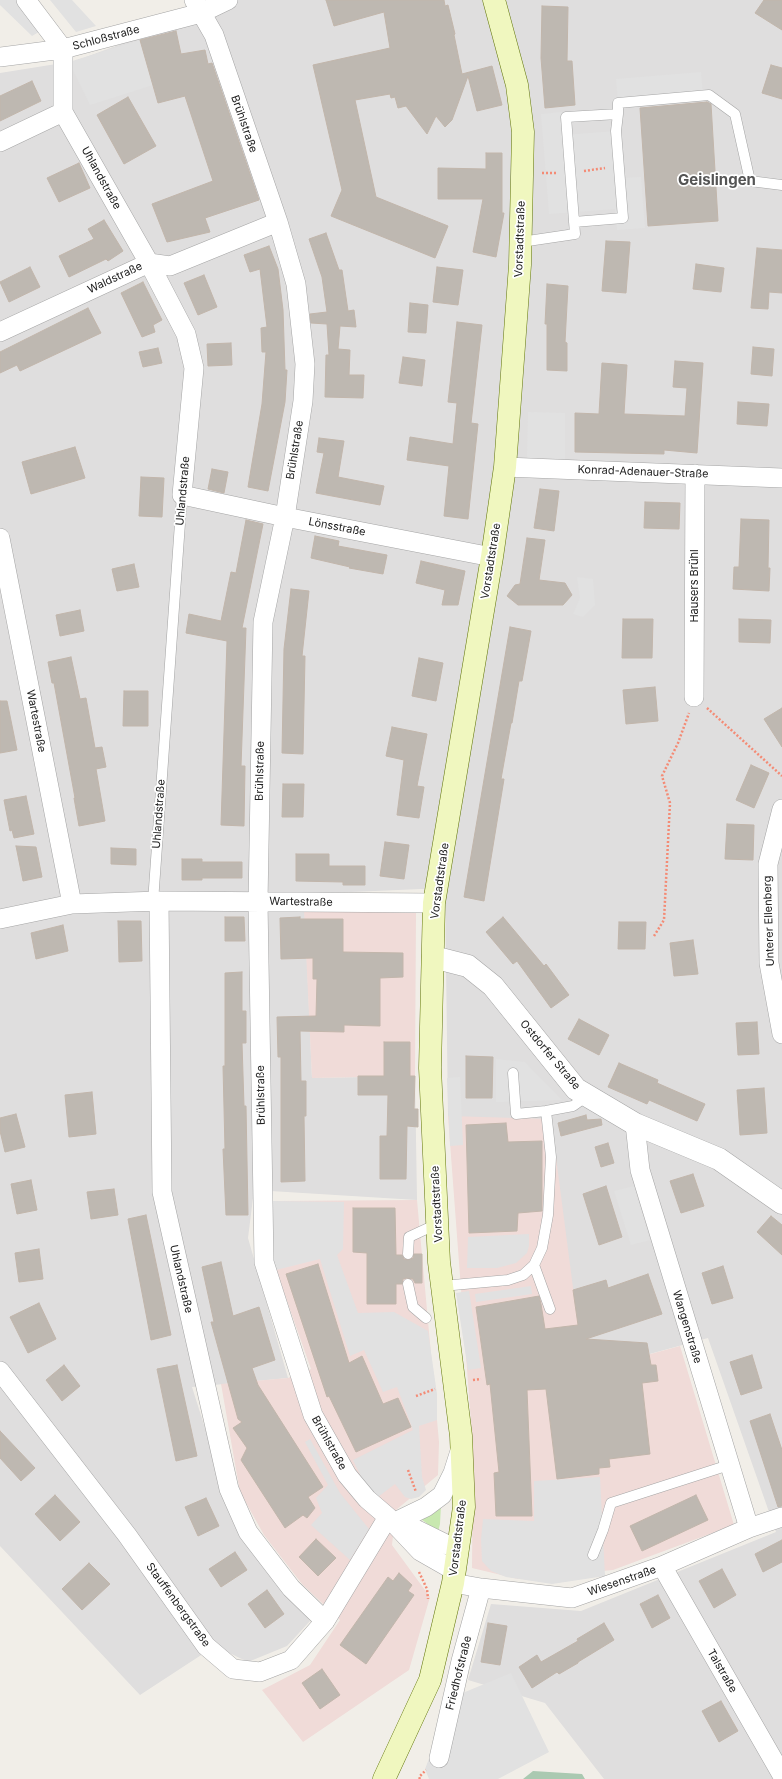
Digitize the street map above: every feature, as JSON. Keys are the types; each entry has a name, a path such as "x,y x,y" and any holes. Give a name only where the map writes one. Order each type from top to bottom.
{"main road":[{"name":"Vorstadtstraße","path":"384,1779 430,1680 455,1568 464,1507 462,1446 442,1286 430,1068 434,903 492,557 505,467 521,242 523,132 517,85 494,0"}],"street":[{"path":"26,0 64,48"},
{"name":"Schloßstraße","path":"63,112 64,48 197,6 228,0"},
{"name":"Brühlstraße","path":"197,6 214,35 278,222 296,284 305,364 303,401 285,517 262,622 258,902 264,1262 313,1415 346,1475 367,1499 393,1519 420,1551 455,1568"},
{"path":"0,57 64,48"},
{"path":"0,142 63,112"},
{"name":"Uhlandstraße","path":"63,112 149,263 186,334 194,368 182,495"},
{"name":"Waldstraße","path":"0,332 149,263 170,266 278,222"},
{"name":"Konrad-Adenauer-Straße","path":"505,467 782,478"},
{"name":"Hausers Brühl","path":"694,697 695,474"},
{"name":"Lönsstraße","path":"182,495 285,517 492,557"},
{"name":"Wartestraße","path":"0,538 72,904"},
{"name":"Unterer Ellenberg","path":"782,809 768,864 769,963 782,1034"},
{"name":"Uhlandstraße","path":"156,902 162,1192 225,1474 229,1489 248,1532 291,1588 325,1621"},
{"name":"Wartestraße","path":"0,920 72,904 156,902 434,903"},
{"name":"Ostdorfer Straße","path":"433,957 468,966 493,986 576,1089 635,1124 719,1159 782,1203"},
{"name":"Wangenstraße","path":"635,1124 640,1170 749,1528"},
{"name":"Stauffenbergstraße","path":"0,1371 127,1535 206,1646 233,1668 260,1672 291,1660 325,1621 393,1519"},
{"path":"393,1519 426,1507 442,1494 453,1473 462,1446"},
{"name":"Wiesenstraße","path":"455,1568 481,1588 572,1598 662,1566 749,1528 782,1518"},
{"name":"Talstraße","path":"662,1566 782,1775"},
{"name":"Friedhofstraße","path":"439,1758 461,1661 481,1588"}],"lane":[{"path":"574,222 623,218 616,131 618,103 709,95 735,114 750,181 782,185"},
{"path":"521,242 575,234 566,117 618,114"},
{"name":"Uhlandstraße","path":"156,902 182,495"},
{"path":"513,1073 516,1114 573,1106 587,1096"},
{"path":"442,1286 508,1280 523,1275 534,1265 542,1248 548,1215 551,1157 546,1111"},
{"path":"408,1254 409,1237 438,1224"},
{"path":"534,1265 550,1310"},
{"path":"408,1284 413,1307 426,1318"},
{"path":"593,1555 603,1530 611,1503 729,1465"}],"path":[{"path":"654,936 664,920 666,889 670,803 662,776 678,743 694,697 782,776"}],"shaded area":[{"path":"0,0 16,0 44,29 32,36 0,5"},
{"path":"50,0 72,0 96,26 76,32"},
{"path":"209,0 782,0 782,1779 604,1779 545,1703 468,1680 491,1604 581,1611 776,1532 708,1338 584,1372 448,1116 445,888 304,894 312,1078 415,1076 417,1200 254,1190 248,1238 288,1378 192,1387 237,1529 310,1621 287,1646 248,1662 215,1646 140,1695 0,1546 0,73 75,61 214,10"},
{"path":"140,40 153,85 90,105 69,62"},
{"path":"701,72 703,96 618,103 616,79"},
{"path":"562,112 564,135 616,131 620,178 641,177 645,228 617,230 615,209 549,214 541,114"},
{"path":"528,412 565,413 565,459 527,458"},
{"path":"577,577 593,579 595,605 583,617 573,614 580,598"},
{"path":"304,909 416,913 415,1076 312,1078"},
{"path":"496,1059 525,1062 562,1100 496,1102"},
{"path":"460,1077 463,1145 450,1146 447,1078"},
{"path":"448,1116 551,1119 584,1372 680,1346 734,1525 613,1570 518,1579 472,1568 473,1449"},
{"path":"634,1186 650,1240 631,1245 614,1191"},
{"path":"417,1200 439,1442 438,1475 396,1510 392,1545 430,1597 409,1670 303,1742 262,1690 310,1665 340,1620 302,1584 264,1535 240,1492 221,1384 288,1378 311,1369 276,1270 273,1201"},
{"path":"273,1201 344,1202 343,1249 337,1255 358,1313 394,1312 428,1331 437,1394 437,1420 419,1426 422,1477 426,1490 419,1497 411,1499 405,1497 395,1484 378,1497 363,1481 353,1460 413,1430 397,1387 383,1392 364,1350 350,1356 320,1259 276,1270 272,1261"},
{"path":"529,1234 529,1246 527,1253 516,1263 497,1268 467,1268 468,1237"},
{"path":"531,1286 532,1294 476,1302 475,1294"},
{"path":"469,1291 481,1368 468,1370 456,1293"},
{"path":"310,1439 340,1493 369,1529 350,1560 311,1525 322,1513 316,1498 328,1485 305,1442"},
{"path":"600,1477 605,1576 552,1584 506,1577 491,1571 482,1561 481,1539 483,1519 534,1521 534,1481"},
{"path":"511,1673 549,1752 498,1779 429,1779 425,1769 453,1697"}],"green space":[{"path":"441,1505 438,1532 421,1519 434,1513"},
{"path":"533,1771 582,1774 585,1779 523,1779"}],"building":[{"path":"326,0 444,0 445,6 448,5 462,74 492,66 502,105 477,111 468,76 452,120 445,127 436,116 427,134 406,106 398,108 395,97 391,98 390,94 355,100 376,197 448,226 435,258 331,216 342,190 313,65 390,48 384,12 334,26"},
{"path":"764,0 782,0 782,30 755,13"},
{"path":"542,6 568,7 567,61 572,61 575,105 545,108 541,58"},
{"path":"176,31 181,54 205,50 208,64 212,63 259,200 205,218 210,232 167,242 152,204 213,181 185,96 158,103 140,40"},
{"path":"771,65 782,68 782,99 762,93"},
{"path":"32,81 41,101 0,121 0,96"},
{"path":"128,97 156,146 124,164 97,115"},
{"path":"707,102 711,104 718,221 648,226 640,108"},
{"path":"486,153 502,153 502,213 504,213 496,257 473,252 483,199 438,199 438,168 486,169"},
{"path":"79,163 90,188 59,202 47,178"},
{"path":"104,220 123,251 108,261 106,259 69,277 59,256 94,239 88,229"},
{"path":"326,233 339,270 342,270 348,311 354,310 356,327 340,326 338,349 350,350 349,375 364,375 363,398 325,397 326,355 329,355 327,324 311,323 310,314 327,312 322,277 309,239"},
{"path":"606,241 630,242 626,293 602,291"},
{"path":"269,246 278,269 283,310 285,370 287,370 285,402 268,491 248,487 262,404 266,352 262,352 261,328 267,327 260,269 250,272 244,255"},
{"path":"757,248 782,250 782,293 769,292 768,309 751,308"},
{"path":"696,264 724,268 721,292 693,289"},
{"path":"30,267 40,287 9,302 0,282"},
{"path":"437,267 463,270 458,305 433,302"},
{"path":"204,275 217,307 198,315 184,283"},
{"path":"143,282 162,320 153,325 155,332 142,337 121,293"},
{"path":"547,284 568,286 565,342 567,343 567,371 547,370 547,324 545,324"},
{"path":"410,303 428,305 426,333 408,332"},
{"path":"88,308 101,333 20,371 17,365 0,373 0,352"},
{"path":"457,322 482,325 471,423 478,424 468,519 444,516 449,466 407,460 410,437 453,444 457,403 448,402"},
{"path":"231,343 232,365 208,366 207,344"},
{"path":"753,347 774,349 772,376 751,374"},
{"path":"158,348 162,363 143,367 139,352"},
{"path":"403,357 425,360 422,386 399,383"},
{"path":"675,361 703,363 697,453 664,450 664,454 575,452 575,413 599,414 602,363 627,365 624,414 685,416 687,388 673,387"},
{"path":"738,402 769,404 767,426 737,424"},
{"path":"319,438 344,441 338,477 384,486 380,505 316,493 324,453 317,452"},
{"path":"75,447 85,478 31,494 22,462"},
{"path":"212,469 228,472 224,493 208,489"},
{"path":"141,477 164,478 162,517 139,516"},
{"path":"540,489 559,491 554,531 534,528"},
{"path":"645,502 680,503 679,529 644,528"},
{"path":"741,519 769,520 769,591 733,589 734,567 739,567"},
{"path":"246,520 263,524 242,628 246,628 241,766 245,766 244,826 221,825 227,641 186,633 189,614 221,621 231,572 236,573"},
{"path":"315,536 339,541 338,546 387,555 383,574 349,568 350,567 311,558"},
{"path":"527,538 545,540 539,580 565,583 572,595 563,605 518,605 507,596 515,585 520,584"},
{"path":"421,561 465,571 458,605 442,605 445,590 416,583"},
{"path":"134,564 139,587 117,591 112,569"},
{"path":"291,589 309,591 302,656 305,656 303,754 282,753 284,649"},
{"path":"80,610 84,631 60,636 56,615"},
{"path":"623,619 653,619 652,658 622,658"},
{"path":"739,619 771,620 770,643 739,642"},
{"path":"510,627 531,631 522,681 519,681 501,779 504,779 484,901 464,897"},
{"path":"71,657 80,699 86,698 95,748 102,747 106,767 96,769 105,821 79,826 54,683 52,683 48,662"},
{"path":"419,658 443,663 436,701 412,696"},
{"path":"655,687 658,721 626,724 623,690"},
{"path":"124,691 148,691 148,726 123,726"},
{"path":"0,701 7,701 17,750 0,753"},
{"path":"782,708 782,747 764,719"},
{"path":"392,727 427,734 417,786 424,787 419,818 397,815 404,760 386,756"},
{"path":"751,765 769,773 754,808 736,800"},
{"path":"283,784 304,784 303,817 282,817"},
{"path":"26,796 34,834 14,838 12,830 10,831 4,800"},
{"path":"727,824 754,825 753,860 725,859"},
{"path":"385,842 409,845 404,879 380,876"},
{"path":"16,846 36,847 42,877 23,881"},
{"path":"111,848 136,849 136,865 111,864"},
{"path":"296,854 329,854 329,866 365,866 365,885 343,885 343,882 296,881"},
{"path":"182,859 202,859 202,862 242,862 242,878 202,878 202,880 182,880"},
{"path":"225,917 244,917 245,941 225,941"},
{"path":"300,917 300,919 343,919 343,952 403,953 403,977 380,978 380,1026 344,1025 344,1032 300,1031 301,1081 306,1081 306,1116 304,1116 305,1181 281,1182 281,1057 278,1057 277,1017 316,1016 317,979 313,979 313,958 281,959 280,918"},
{"path":"503,917 544,966 546,964 569,995 551,1008 517,961 513,964 486,932"},
{"path":"118,921 141,921 142,961 119,962"},
{"path":"619,922 646,922 645,949 618,949"},
{"path":"63,925 68,951 36,959 31,933"},
{"path":"693,940 698,974 674,976 670,943"},
{"path":"242,972 242,1011 246,1011 246,1043 242,1043 244,1106 246,1106 248,1215 226,1215 223,1149 225,1149 223,1066 225,1066 225,973"},
{"path":"579,1019 609,1035 599,1055 568,1039"},
{"path":"757,1022 759,1054 738,1055 736,1023"},
{"path":"384,1042 410,1042 410,1076 415,1076 414,1109 418,1109 418,1127 407,1126 406,1179 380,1179 380,1136 387,1136 388,1095 358,1095 358,1076 384,1076"},
{"path":"466,1056 493,1057 492,1098 466,1098"},
{"path":"619,1063 658,1080 657,1083 705,1104 697,1121 649,1100 647,1104 608,1087"},
{"path":"764,1088 767,1133 740,1135 737,1090"},
{"path":"92,1092 96,1134 69,1137 65,1095"},
{"path":"16,1114 25,1147 5,1152 0,1131 0,1118"},
{"path":"586,1115 587,1120 601,1119 602,1125 561,1136 558,1123"},
{"path":"506,1123 508,1142 542,1141 542,1211 518,1213 517,1231 469,1233 466,1125"},
{"path":"608,1143 614,1163 601,1167 595,1147"},
{"path":"693,1174 704,1206 681,1213 670,1181"},
{"path":"31,1180 37,1210 17,1214 11,1184"},
{"path":"606,1186 622,1237 599,1245 583,1194"},
{"path":"114,1189 118,1215 91,1219 87,1192"},
{"path":"353,1208 395,1208 396,1255 402,1255 404,1259 408,1260 413,1258 414,1254 422,1254 422,1283 415,1283 413,1279 407,1278 403,1279 402,1284 396,1284 396,1304 367,1304 367,1253 353,1252"},
{"path":"146,1215 171,1335 151,1340 128,1219"},
{"path":"771,1216 782,1225 782,1255 757,1232"},
{"path":"39,1249 43,1279 19,1282 15,1253"},
{"path":"221,1262 233,1316 259,1307 275,1360 252,1368 258,1385 323,1487 308,1497 315,1508 307,1518 303,1515 285,1528 241,1460 247,1448 233,1428 242,1422 238,1419 211,1322 214,1322 202,1267"},
{"path":"318,1264 349,1363 362,1356 383,1404 398,1398 411,1427 356,1452 329,1396 327,1397 286,1274"},
{"path":"723,1266 733,1298 712,1304 702,1273"},
{"path":"648,1274 662,1314 586,1339 647,1343 651,1365 656,1365 658,1381 642,1383 650,1454 609,1459 610,1467 599,1468 599,1474 557,1479 546,1389 527,1390 532,1516 496,1516 494,1473 499,1472 490,1384 487,1385 476,1307 539,1296 545,1329 578,1325 573,1290 606,1280 608,1288"},
{"path":"39,1303 56,1339 28,1353 10,1317"},
{"path":"752,1355 762,1388 741,1395 730,1362"},
{"path":"64,1365 80,1386 62,1401 46,1380"},
{"path":"177,1365 197,1456 176,1461 157,1369"},
{"path":"770,1414 782,1450 782,1506 778,1507 750,1421"},
{"path":"0,1431 35,1468 21,1481 0,1458"},
{"path":"55,1495 80,1522 60,1541 35,1514"},
{"path":"696,1495 708,1520 642,1551 630,1526"},
{"path":"206,1498 219,1526 198,1536 185,1507"},
{"path":"316,1539 336,1558 318,1576 299,1557"},
{"path":"782,1540 782,1562 763,1572 755,1554"},
{"path":"235,1552 247,1570 221,1587 209,1569"},
{"path":"89,1563 110,1584 82,1610 62,1589"},
{"path":"722,1569 736,1595 714,1608 699,1581"},
{"path":"399,1573 412,1585 408,1591 414,1595 366,1664 340,1645 388,1577 393,1581"},
{"path":"267,1590 284,1614 265,1628 248,1604"},
{"path":"658,1595 670,1618 652,1628 640,1604"},
{"path":"488,1623 507,1626 500,1665 481,1662"},
{"path":"604,1623 614,1640 578,1663 559,1674 557,1672 532,1688 519,1667 537,1655 541,1662 578,1641 577,1639"},
{"path":"322,1669 340,1695 320,1709 302,1683"},
{"path":"721,1701 738,1731 719,1742 702,1711"}],"district":[{"name":"Geislingen","path":"717,180"}]}
